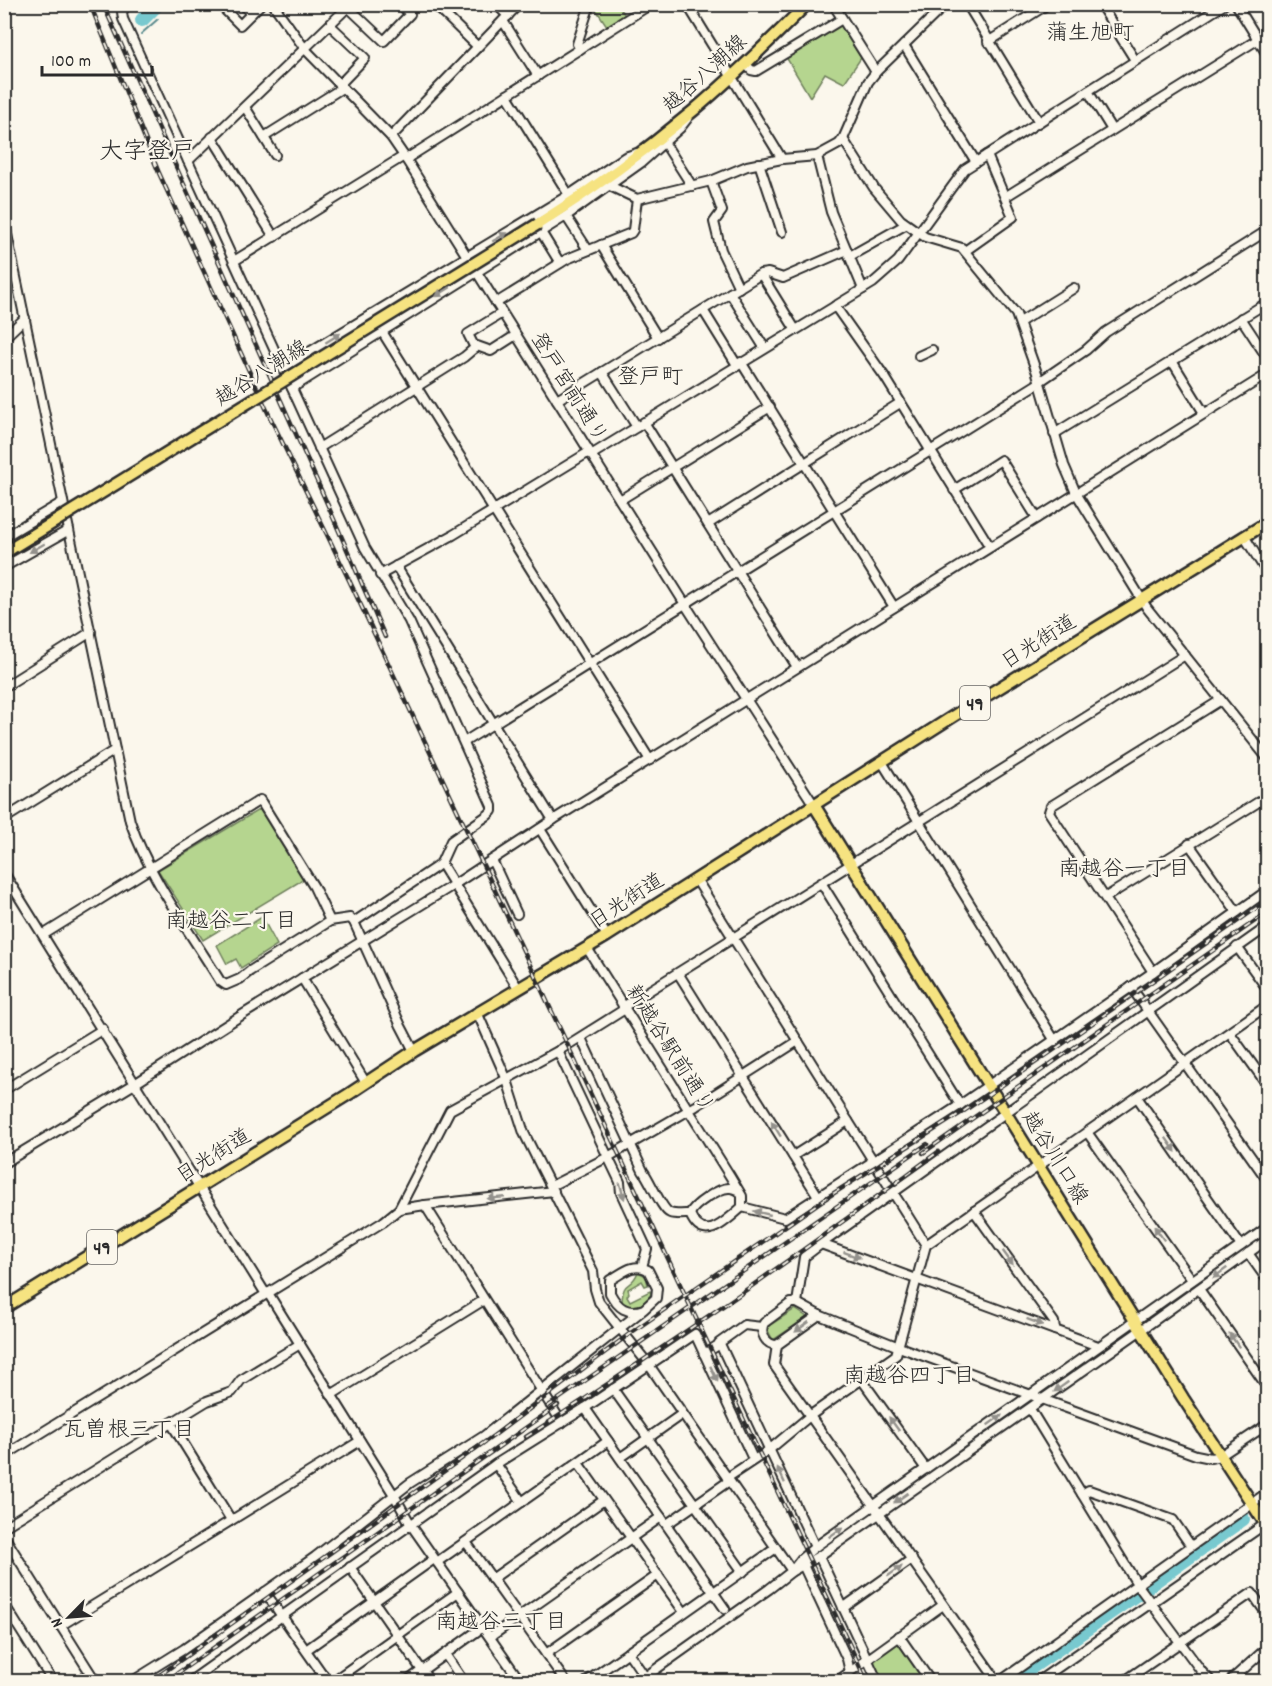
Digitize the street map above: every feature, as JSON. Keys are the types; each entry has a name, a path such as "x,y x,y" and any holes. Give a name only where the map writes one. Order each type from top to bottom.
{"main road":[{"name":"越谷八潮線","path":"4,553 540,228 623,166 663,140 807,4"},
{"name":"日光街道","path":"4,1308 477,1012 607,936 1268,522"},
{"name":"越谷川口線","path":"814,805 1138,1326 1220,1456 1267,1524"}],"street":[{"path":"127,4 122,12 123,19 365,549 409,621 492,806 492,811 451,841 441,863 354,922"},
{"path":"219,4 240,25 261,4"},
{"path":"243,4 252,14"},
{"name":"登戸宮前通り","path":"273,4 305,49 391,137 405,157 685,604 814,805"},
{"path":"188,161 349,6 384,41 410,14 400,4"},
{"path":"434,4 477,46"},
{"path":"496,4 538,76"},
{"path":"391,137 519,4"},
{"path":"580,49 577,44 590,4"},
{"path":"234,261 538,76 651,4"},
{"path":"687,4 782,159"},
{"path":"833,4 876,72"},
{"path":"610,186 637,199 711,181 744,166 817,156 839,144 843,139 868,81 946,4"},
{"path":"967,4 988,42 1039,122"},
{"path":"988,42 1048,4"},
{"path":"1100,4 1135,60"},
{"path":"380,575 494,511 863,289 898,261 965,169 1225,4"},
{"path":"1236,4 1268,56"},
{"path":"746,64 751,70 756,71 842,19"},
{"path":"264,138 341,86 365,58 330,25"},
{"path":"1005,197 1257,40"},
{"path":"904,45 976,162"},
{"path":"1088,91 1112,130"},
{"path":"507,95 569,195"},
{"path":"244,107 275,155"},
{"path":"212,137 274,237"},
{"path":"843,139 874,188 905,225 919,234 962,248 1016,314 1054,434 1076,493 1142,600 1268,759"},
{"path":"292,388 476,272 540,228 567,216 610,186 663,140 692,186"},
{"path":"283,368 569,195 624,157 634,153 640,154"},
{"path":"965,251 1013,217 987,155"},
{"path":"817,156 831,212 863,289"},
{"path":"759,163 782,232"},
{"path":"711,181 722,211 714,222 721,250 738,288"},
{"path":"496,303 560,263 633,231 637,199"},
{"path":"567,216 588,250"},
{"path":"4,220 130,821 139,847 150,869 220,981 226,985 240,980 250,971 330,921 350,918 354,922 414,1051"},
{"path":"557,400 761,274 768,273 783,278 849,253 905,225"},
{"path":"540,228 560,263"},
{"path":"464,742 1039,382 1086,350 1106,332 1268,230"},
{"path":"601,245 658,338"},
{"path":"761,274 795,329"},
{"path":"1020,322 1074,288"},
{"path":"730,293 764,347"},
{"path":"1054,434 1268,302"},
{"path":"834,306 900,403 990,548"},
{"path":"703,310 770,407 894,607"},
{"path":"476,348 468,334 502,312"},
{"path":"371,314 650,760"},
{"path":"4,338 25,318"},
{"path":"1241,318 1268,359"},
{"path":"319,448 464,357 477,346 491,351 516,335"},
{"path":"919,356 932,350"},
{"path":"1172,361 1204,413"},
{"path":"602,372 672,468 797,668"},
{"path":"4,1163 455,884 553,820 1268,374"},
{"path":"708,524 900,403"},
{"path":"620,500 770,407"},
{"path":"954,490 1001,460 1037,518"},
{"path":"4,537 63,502"},
{"path":"4,567 69,530"},
{"path":"1244,536 1268,574"},
{"path":"396,566 553,820"},
{"path":"4,687 91,632"},
{"path":"4,1456 373,1228 399,1209 450,1110 581,1038 678,973 1185,655"},
{"path":"1153,972 1049,812 1051,806 1221,700"},
{"path":"4,819 115,750"},
{"path":"882,762 1055,1041"},
{"path":"1106,897 1268,796"},
{"path":"43,935 260,800 315,887 330,921"},
{"path":"540,829 607,936"},
{"path":"1190,844 1237,912"},
{"path":"492,860 517,914"},
{"path":"441,863 518,988"},
{"path":"4,873 411,1525 518,1680"},
{"path":"696,879 926,1245"},
{"path":"822,884 960,1105"},
{"path":"742,1207 785,1218 1055,1041 1268,891"},
{"path":"797,1303 804,1257 1147,1010 1268,926"},
{"path":"1237,947 1268,990"},
{"name":"新越谷駅前通り","path":"587,948 739,1191"},
{"path":"678,973 818,1196"},
{"path":"302,978 366,1083"},
{"path":"1131,987 1268,1180"},
{"path":"667,1524 753,1459 769,1450 811,1415 896,1355 926,1245 1268,1005"},
{"path":"477,1012 507,1080 524,1133 593,1271 597,1298 618,1329 649,1365 792,1570"},
{"path":"4,1090 103,1029"},
{"path":"1230,1033 1268,1086"},
{"path":"581,1038 631,1145 665,1210 670,1213 690,1214"},
{"path":"399,1209 553,1189 631,1145 798,1041"},
{"path":"558,1051 620,1182 621,1194 647,1249 642,1267"},
{"path":"1137,1097 1241,1246"},
{"path":"793,1156 848,1121"},
{"path":"1087,1132 1192,1280"},
{"path":"722,1190 726,1179 724,1167"},
{"path":"732,1188 739,1191 743,1200 742,1207 708,1230 701,1230 697,1227 690,1214 695,1206 722,1190 732,1188"},
{"path":"425,1205 562,1423"},
{"path":"974,1211 1054,1322 1055,1330"},
{"path":"792,1570 819,1556 1030,1409 1138,1326 1192,1280 1268,1227"},
{"path":"628,1652 646,1679 770,1589 815,1547 1098,1346 1138,1326 1199,1289 1268,1239"},
{"path":"821,1244 1098,1346"},
{"path":"1248,1253 1268,1281"},
{"path":"131,1682 184,1649 315,1557 394,1495 484,1436 644,1309 654,1300 658,1292 650,1272 642,1267 630,1268 610,1280 598,1276 593,1271"},
{"path":"610,1280 610,1293 622,1309 633,1312 644,1309"},
{"path":"1199,1289 1268,1388"},
{"path":"331,1395 484,1300"},
{"path":"777,1346 769,1344 762,1335 762,1327 764,1323 791,1304 797,1303 819,1316 899,1347 1196,1455 1211,1458 1220,1456 1268,1424"},
{"path":"618,1329 622,1309"},
{"path":"819,1316 777,1346 774,1365 999,1682 1268,1492"},
{"path":"704,1353 720,1344 744,1325 762,1327"},
{"path":"189,1682 496,1464 695,1334 753,1459"},
{"path":"4,1527 207,1401 232,1392 241,1380 300,1344"},
{"path":"720,1344 815,1547"},
{"path":"862,1380 926,1469"},
{"path":"613,1389 742,1572"},
{"path":"585,1408 725,1608"},
{"path":"1030,1409 1137,1584 1152,1601 1202,1672 1212,1682"},
{"path":"620,1458 682,1414"},
{"path":"171,1423 231,1520"},
{"path":"60,1626 360,1441"},
{"path":"306,1650 466,1542 608,1441"},
{"path":"578,1463 684,1612"},
{"path":"496,1464 522,1502"},
{"path":"1082,1494 1089,1490 1173,1520 1191,1546"},
{"path":"492,1579 604,1500"},
{"path":"490,1637 661,1517"},
{"path":"1037,1682 1267,1524"},
{"path":"4,1536 96,1682"},
{"path":"466,1542 566,1682"},
{"path":"586,1682 776,1548"},
{"path":"819,1556 878,1682"},
{"path":"843,1608 912,1559"},
{"path":"803,1565 847,1659 850,1672"},
{"path":"350,1567 430,1682"},
{"path":"546,1654 658,1575"},
{"path":"265,1592 328,1679"},
{"path":"313,1682 328,1679 398,1635 458,1592"},
{"path":"1123,1682 1252,1593 1268,1616"},
{"path":"4,1604 53,1682"},
{"path":"836,1682 944,1605"},
{"path":"406,1682 483,1627"},
{"path":"899,1636 932,1682"},
{"path":"1229,1682 1268,1647"},
{"path":"445,1654 464,1682"},
{"path":"77,1682 90,1674"}],"green space":[{"path":"593,5 618,5 625,15 607,26"},
{"path":"841,25 861,58 844,83 825,73 810,97 786,57"},
{"path":"260,809 304,879 203,940 158,870"},
{"path":"262,917 277,945 241,968 236,959 227,964 217,945"},
{"path":"638,1272 646,1276 648,1285 645,1286 642,1281 628,1289 627,1296 630,1301 650,1291 651,1294 643,1305 629,1308 622,1302 624,1290"},
{"path":"795,1309 807,1317 773,1340 767,1329"},
{"path":"897,1642 927,1681 882,1681 874,1665 875,1659"}],"waterway":[{"path":"142,20 158,4"},
{"path":"141,34 158,19"},
{"path":"1147,1587 1243,1519"},
{"path":"1012,1681 1140,1592"}],"railway":[{"path":"90,4 159,173 270,417 349,580 867,1682"},
{"path":"103,4 385,637"},
{"path":"150,1682 496,1434 632,1332 823,1200 964,1111 1051,1052 1268,900"},
{"path":"923,1153 1268,912"},
{"path":"547,1407 927,1144"},
{"path":"526,1437 735,1298 938,1152"},
{"path":"165,1682 558,1405"}],"district":[{"name":"蒲生旭町","path":"1090,31"},
{"name":"大字登戸","path":"147,150"},
{"name":"登戸町","path":"650,375"},
{"name":"南越谷一丁目","path":"1124,867"},
{"name":"南越谷二丁目","path":"231,919"},
{"name":"南越谷四丁目","path":"909,1374"},
{"name":"瓦曽根三丁目","path":"129,1428"},
{"name":"南越谷三丁目","path":"501,1620"}]}
